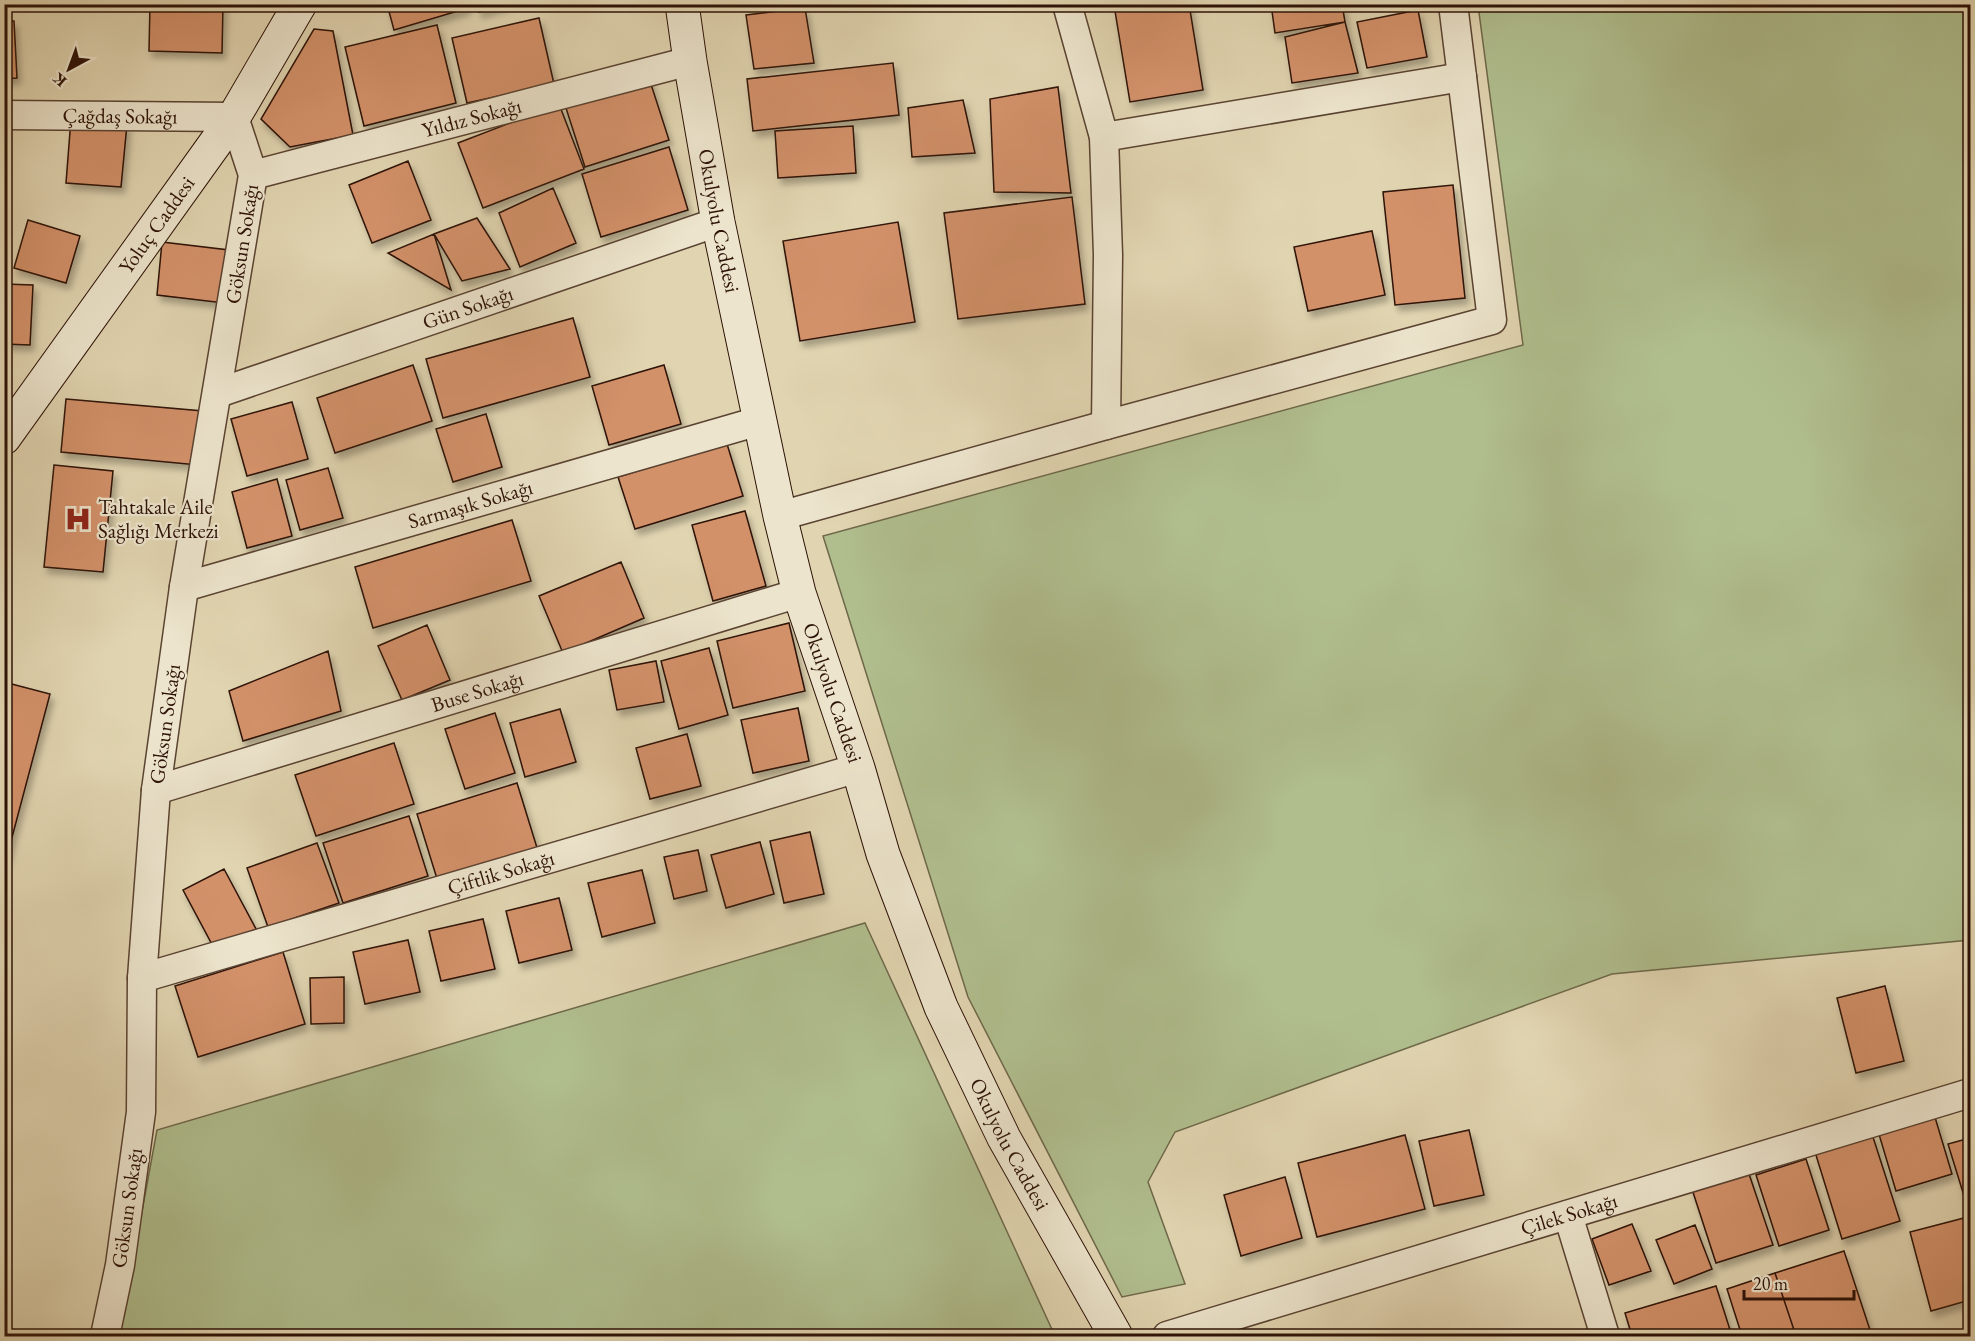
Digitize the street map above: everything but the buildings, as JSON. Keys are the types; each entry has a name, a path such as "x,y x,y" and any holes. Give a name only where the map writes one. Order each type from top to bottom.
{"street":[{"name":"Yoluç Caddesi","path":"4,438 234,117 300,4"},
{"name":"Okulyolu Caddesi","path":"682,4 718,222 780,516 799,593 858,768 883,854 941,1007 1004,1138 1116,1336"},
{"path":"1067,4 1104,137 1108,255 1106,425"},
{"path":"780,516 1492,320 1453,4"},
{"name":"Yıldız Sokağı","path":"254,175 690,61"},
{"path":"1104,137 1462,77"},
{"name":"Çağdaş Sokağı","path":"4,115 234,117"},
{"name":"Göksun Sokağı","path":"105,1336 120,1265 141,1113 142,978 156,790 184,587 254,175 234,117"},
{"name":"Gün Sokağı","path":"218,393 718,222"},
{"name":"Sarmaşık Sokağı","path":"184,587 759,421"},
{"name":"Buse Sokağı","path":"156,790 799,593"},
{"name":"Çiftlik Sokağı","path":"142,978 858,768"},
{"name":"Çilek Sokağı","path":"1167,1336 1971,1093"},
{"path":"1568,1215 1605,1336"}],"green space":[{"path":"1478,5 1970,5 1970,940 1612,974 1175,1132 1148,1182 1185,1284 1122,1297 968,997 823,536 1523,345"},
{"path":"865,923 1055,1336 119,1336 157,1130"}],"place":[{"name":"Tahtakale Aile Sağlığı Merkezi","path":"78,519"}]}
